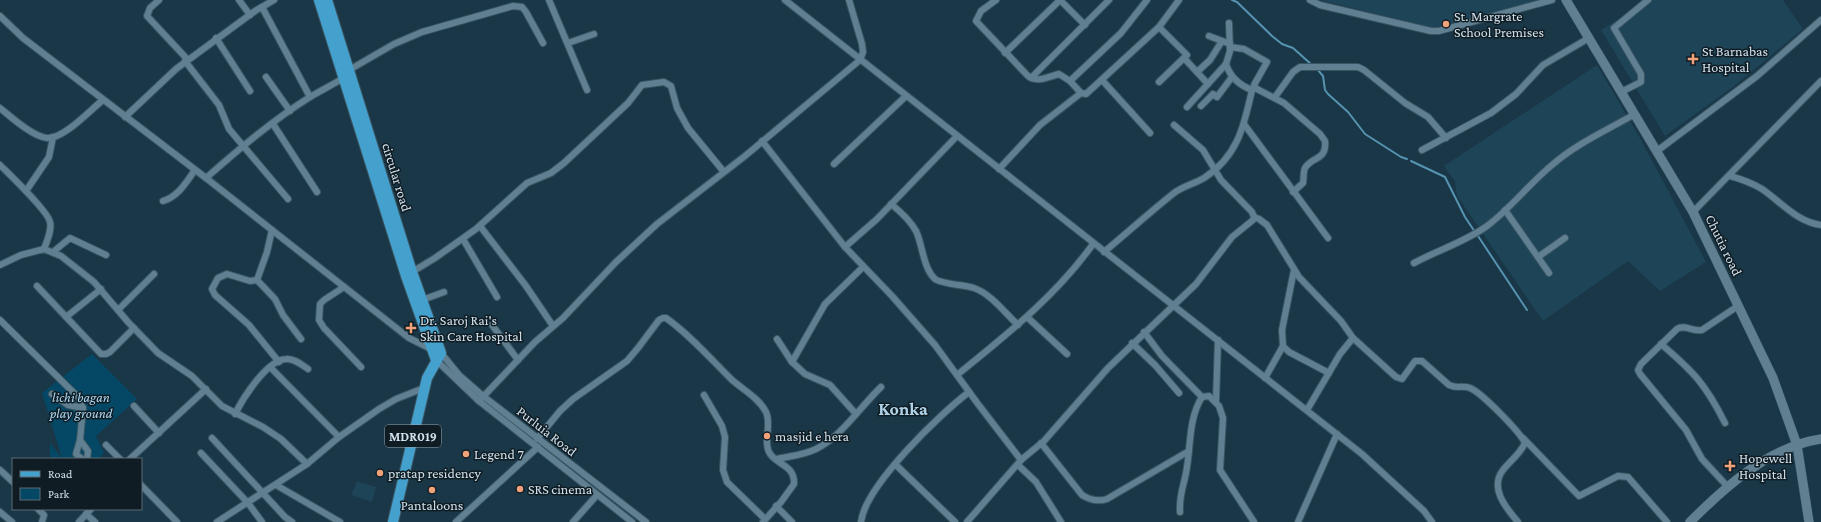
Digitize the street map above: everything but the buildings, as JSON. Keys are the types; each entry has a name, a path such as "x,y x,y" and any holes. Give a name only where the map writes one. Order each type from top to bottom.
{"main road":[{"name":"circular road","path":"319,0 348,74 422,300 436,354"},
{"name":"circular road","path":"327,0 399,256 436,354"},
{"name":"MDR019","path":"393,522 424,388 436,354"}],"street":[{"path":"159,0 150,8 147,16 186,60 219,105 226,124 288,199"},
{"path":"239,0 250,15"},
{"path":"125,117 186,60 216,38 274,0"},
{"path":"550,0 587,90"},
{"path":"785,0 1093,244 1218,340 1362,454 1424,511 1429,521"},
{"path":"481,399 535,342 554,326 616,262 657,224 724,172 860,60 863,52 862,44 849,0"},
{"path":"996,0 981,11 976,21 1006,53 1031,78 1038,81 1059,74 1063,75 1081,92 1086,94 1158,27 1180,0"},
{"path":"1006,53 1060,0 1085,25"},
{"path":"1031,78 1109,0"},
{"path":"1070,81 1073,80 1121,33 1147,0"},
{"path":"1310,0 1320,5 1361,15 1426,30 1439,31 1552,0"},
{"name":"Chutia road","path":"1566,0 1693,212 1773,378 1797,445 1809,522"},
{"path":"1622,92 1641,82 1641,74 1614,28 1648,0"},
{"path":"206,178 243,146 290,111 402,40 422,32 513,6 522,7 543,43"},
{"path":"262,7 310,97"},
{"name":"Purluia Road","path":"0,16 23,38 206,178 344,288 409,338 436,354 481,399 538,447 632,522"},
{"path":"1657,151 1757,76 1821,20"},
{"path":"1187,107 1226,64 1230,46 1229,23"},
{"path":"1158,27 1187,55 1159,82"},
{"path":"568,43 594,34"},
{"path":"1104,252 1175,192 1202,179 1215,170 1232,151 1239,139 1254,86 1266,62 1244,49 1230,46 1209,36"},
{"path":"216,38 250,91"},
{"path":"1422,150 1496,109 1516,94 1543,65 1589,38"},
{"path":"1197,72 1210,60 1222,41"},
{"path":"1184,58 1208,84"},
{"path":"1226,64 1232,77 1254,89 1275,97 1320,134 1325,141 1324,153 1320,158 1307,165 1304,169 1303,183 1294,192"},
{"path":"1275,97 1296,69 1300,66 1358,67 1364,70 1405,104 1428,117 1446,138"},
{"path":"266,77 290,111"},
{"path":"1201,106 1213,94 1218,97 1232,77"},
{"path":"1102,80 1150,133"},
{"path":"1693,212 1730,176 1821,81"},
{"path":"412,272 463,239 480,226 527,183 551,173 564,163 628,103 642,85 648,83 664,82 671,86 677,108 688,128 724,172"},
{"path":"1815,87 1821,92"},
{"path":"999,170 1040,125 1081,92"},
{"path":"834,164 906,96"},
{"path":"0,108 35,134 53,138 70,128 103,100"},
{"path":"1414,263 1441,249 1472,236 1488,225 1526,188 1568,152 1635,114"},
{"path":"273,124 317,192"},
{"path":"1244,124 1328,238"},
{"path":"1174,125 1198,144 1208,157 1221,180 1249,208 1254,217 1267,225 1294,270 1341,320 1353,338 1399,380 1405,377 1415,361 1418,360 1454,388 1471,388 1480,394 1579,496 1618,476 1625,476 1628,477 1667,522"},
{"path":"845,247 891,204 957,136"},
{"path":"26,191 49,157 53,138"},
{"path":"762,141 845,247 922,329 970,392 1020,463 1039,486 1061,522"},
{"path":"0,165 26,191 50,219 50,228 44,249"},
{"path":"164,201 173,198 177,194 195,170"},
{"path":"1730,176 1746,180 1761,189 1797,216 1808,222 1821,225"},
{"path":"891,204 909,220 916,231 925,260 936,280 958,284 981,292 1018,326"},
{"path":"1505,210 1549,273"},
{"path":"967,522 1132,343 1174,306 1209,269 1232,237 1249,224 1254,217"},
{"path":"480,226 526,286 554,326"},
{"path":"257,280 267,252 272,230"},
{"path":"53,252 70,238 106,255"},
{"path":"1538,257 1565,238"},
{"path":"463,239 497,297"},
{"path":"957,375 1018,326 1070,272 1093,244"},
{"path":"0,265 21,255 44,249 53,252 83,272 101,289 134,328 158,353 192,376 222,406 257,424 280,439 307,464"},
{"path":"792,362 825,304 863,267"},
{"path":"1265,378 1283,346 1282,330 1294,270"},
{"path":"118,310 154,274"},
{"path":"257,280 250,281 233,275 222,275 215,281 212,292 249,324 279,362"},
{"path":"257,280 275,299 283,315 301,339"},
{"path":"37,286 98,352 104,355 110,352 134,328"},
{"path":"344,288 320,304 319,320 324,328 361,367"},
{"path":"66,317 101,289"},
{"path":"422,300 444,292"},
{"path":"1728,487 1702,459 1686,430 1638,370 1639,367 1680,327 1697,331 1702,330 1738,306"},
{"path":"1026,317 1067,354"},
{"path":"537,439 560,411 573,399 627,361 659,320 663,318 668,320 689,338 732,380 762,406 766,413 768,419 767,446 769,452 791,471 794,479 792,488 764,520 727,482 723,470 725,437 722,426 704,394"},
{"path":"0,320 78,397 83,408 80,440 76,454 81,458"},
{"path":"492,325 518,360"},
{"path":"1144,332 1162,356 1202,397"},
{"path":"1307,410 1340,354 1353,338"},
{"path":"777,339 792,362 806,374 830,385 856,414"},
{"path":"1216,401 1218,340"},
{"path":"1132,343 1155,365 1179,392"},
{"path":"1662,344 1699,379 1710,394 1725,423"},
{"path":"1283,346 1289,352 1329,373"},
{"path":"235,414 248,391 270,367 287,358 292,359 308,369"},
{"path":"270,367 339,437"},
{"path":"777,459 809,452 820,447 856,414 882,387"},
{"path":"217,522 307,464 339,437 380,409 396,399 424,388"},
{"path":"131,458 206,389"},
{"path":"861,522 865,508 896,465 935,421 970,392"},
{"path":"52,394 68,406 83,408"},
{"path":"1202,397 1209,396 1216,401 1219,406 1222,418 1220,470 1254,522"},
{"path":"1180,512 1180,492 1186,474 1193,418 1202,397"},
{"name":"Purluia Road","path":"481,399 537,439 646,522"},
{"path":"134,406 159,433"},
{"path":"1298,522 1337,434"},
{"path":"1518,522 1503,502 1498,487 1500,475 1503,470 1523,448 1525,443 1523,437"},
{"path":"212,438 292,522"},
{"path":"1690,522 1728,487 1767,459 1797,445 1821,439"},
{"path":"80,440 88,452 87,458"},
{"path":"1041,443 1082,495 1089,499 1097,500 1107,499 1189,451"},
{"path":"106,445 119,458"},
{"path":"456,522 538,447"},
{"path":"201,453 248,502 262,522"},
{"path":"896,465 955,522"},
{"path":"0,470 12,481"},
{"path":"276,485 340,522"},
{"path":"142,486 177,522"},
{"path":"573,522 597,495"},
{"path":"776,506 792,522"},
{"path":"39,510 44,515 42,522"},
{"path":"79,522 90,510"},
{"path":"0,512 12,522"},
{"path":"86,514 94,522"}],"shaded area":[{"name":"St. Margrate School Premises","path":"1320,0 1537,0 1451,32"},
{"name":"St Barnabas Hospital","path":"1648,0 1783,0 1803,29 1733,87 1665,136 1601,30"},
{"path":"1597,65 1640,138 1706,262 1660,291 1628,261 1543,321 1457,196 1455,181 1444,166"},
{"path":"356,481 376,487 372,502 351,495"}],"green space":[{"name":"lichi bagan play ground","path":"92,354 137,399 96,436 104,453 100,458 62,458 42,393"},
{"name":"lichi bagan play ground","path":"50,443 62,458 50,458"}],"waterway":[{"path":"1232,0 1237,2 1272,36 1282,44 1293,48 1312,65"},
{"path":"1317,69 1323,76 1325,90 1348,112 1365,134 1401,157 1407,159"},
{"path":"1411,161 1445,177 1465,217 1475,232"},
{"path":"1478,236 1527,310"}],"place":[{"name":"St. Margrate School Premises","path":"1446,24"},
{"name":"St Barnabas Hospital","path":"1693,59"},
{"name":"Dr. Saroj Rai's Skin Care Hospital","path":"411,328"},
{"name":"masjid e hera","path":"767,436"},
{"name":"Legend 7","path":"466,454"},
{"name":"Hopewell Hospital","path":"1730,466"},
{"name":"pratap residency","path":"380,473"},
{"name":"SRS cinema","path":"520,489"},
{"name":"Pantaloons","path":"432,490"}],"district":[{"name":"Konka","path":"903,409"}]}
